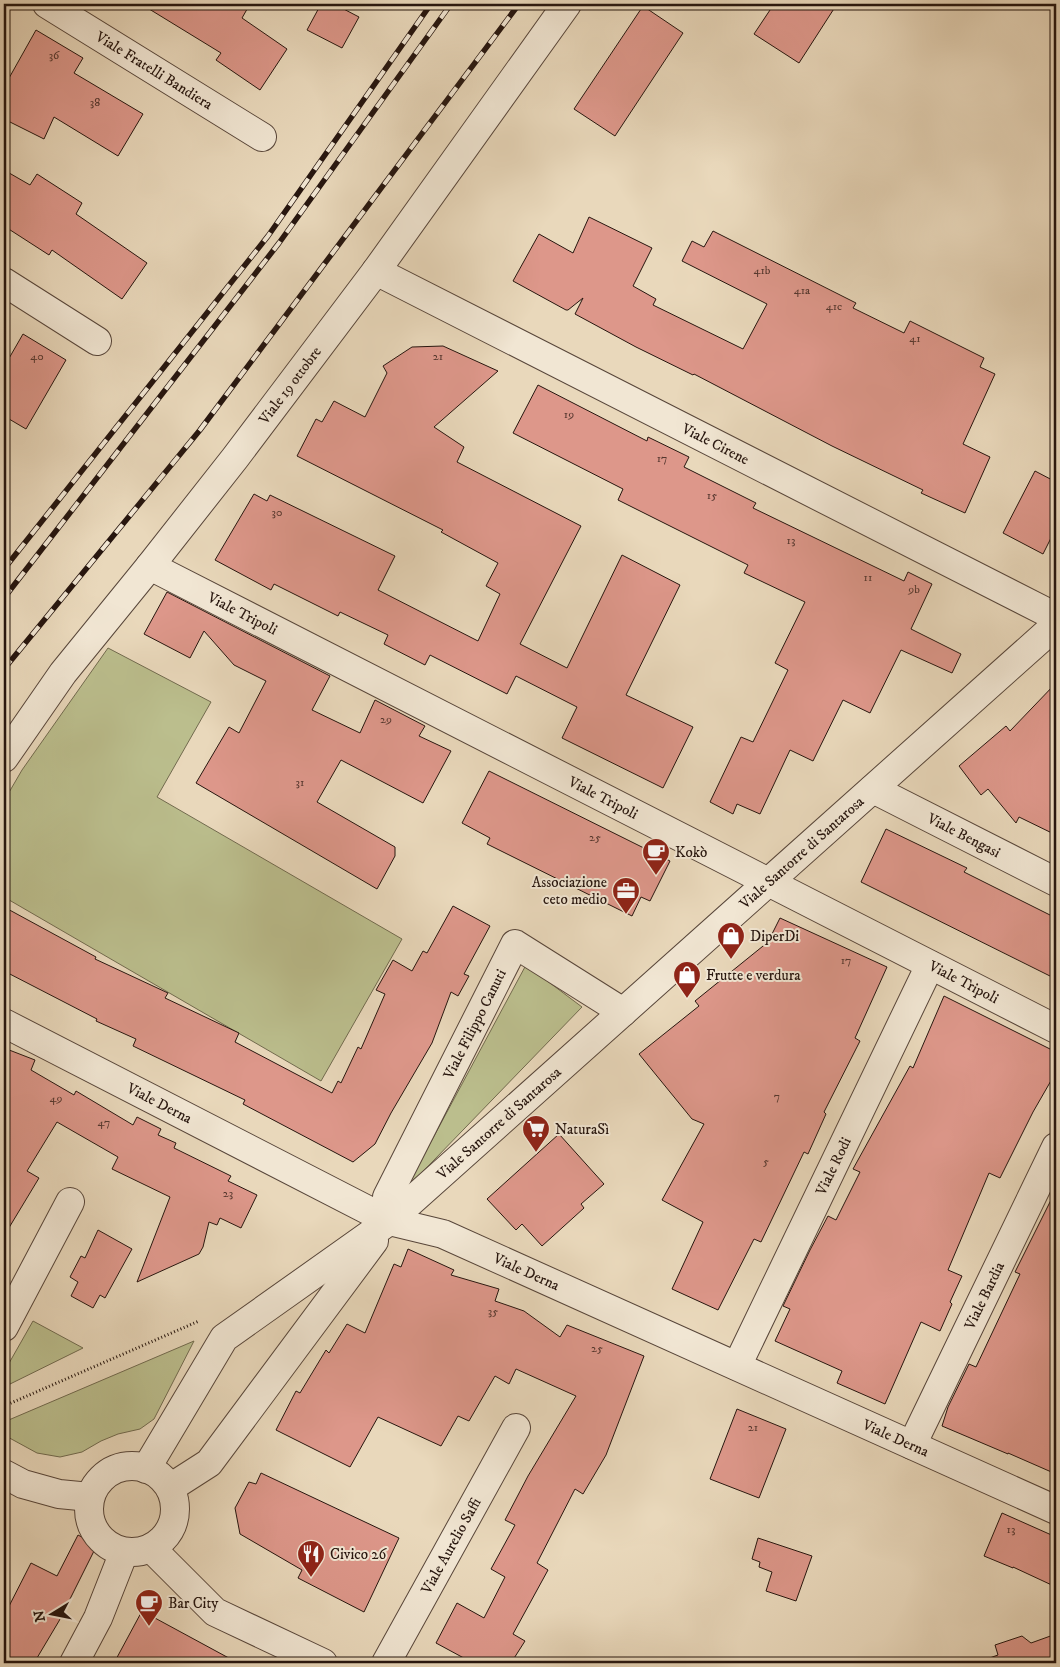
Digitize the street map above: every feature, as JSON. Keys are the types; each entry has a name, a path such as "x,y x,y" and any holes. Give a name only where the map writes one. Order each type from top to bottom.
{"street":[{"name":"Viale Fratelli Bandiera","path":"47,4 262,137"},
{"name":"Viale 19 ottobre","path":"4,758 64,673 235,458 376,271 567,4"},
{"name":"Viale Cirene","path":"376,271 1056,617"},
{"path":"4,282 97,341"},
{"name":"Viale Tripoli","path":"150,566 1056,1029"},
{"name":"Viale Santorre di Santarosa","path":"146,1468 224,1338 389,1221 1056,625"},
{"name":"Viale Bengasi","path":"873,789 1056,882"},
{"name":"Viale Filippo Canuti","path":"389,1221 387,1197 515,944 623,1012"},
{"name":"Viale Rodi","path":"737,1366 930,965"},
{"name":"Viale Derna","path":"4,1023 389,1221 443,1234 1056,1510"},
{"name":"Viale Bardia","path":"912,1445 1056,1147"},
{"path":"4,1327 70,1202"},
{"name":"Viale Santorre di Santarosa","path":"170,1488 209,1463 389,1221"},
{"name":"Viale Aurelio Saffi","path":"386,1663 516,1428"},
{"path":"125,1466 146,1468 161,1477 170,1488 174,1508 173,1521 164,1538 152,1548 138,1552 124,1552 113,1548 103,1542 90,1521 90,1497 97,1484 114,1470 125,1466"},
{"path":"4,1474 23,1484 59,1494 90,1497"},
{"path":"152,1548 214,1612 323,1663"},
{"path":"74,1663 98,1618 124,1552"}],"path":[{"path":"4,1406 202,1320"}],"green space":[{"path":"108,648 211,702 157,797 402,939 321,1081 4,897 4,801 22,770"},
{"path":"526,965 582,1007 405,1190"},
{"path":"33,1321 83,1348 4,1387 4,1372"},
{"path":"194,1341 154,1419 140,1429 118,1434 82,1452 60,1457 37,1453 4,1435 4,1422"}],"building":[{"path":"141,4 250,4 242,18 287,49 260,90 216,60 221,53"},
{"path":"321,4 334,4 359,17 342,48 307,30"},
{"path":"774,4 837,4 799,63 754,34"},
{"path":"643,6 683,33 615,136 574,109"},
{"path":"36,30 83,58 74,73 143,114 118,156 54,117 44,139 4,119 4,87"},
{"path":"4,170 30,185 37,174 82,203 76,214 147,263 122,299 52,250 49,255 4,226"},
{"path":"589,217 652,248 633,286 656,299 653,305 743,349 767,304 682,261 692,241 704,247 713,231 856,303 853,308 904,333 910,321 984,358 980,367 995,374 963,444 990,457 965,513 921,493 923,490 832,446 694,374 636,347 575,314 583,298 566,310 513,281 539,234 573,253"},
{"path":"23,334 66,360 26,429 4,416 4,367"},
{"path":"443,346 498,371 434,427 464,447 457,462 581,526 520,644 567,668 622,555 680,585 626,695 693,727 663,788 562,738 577,707 516,676 507,694 430,655 425,665 384,644 388,635 340,612 338,616 274,584 271,590 215,560 254,494 267,501 270,495 395,556 378,590 478,641 500,594 486,586 498,563 441,532 443,530 297,456 316,419 322,422 334,401 365,417 387,373 383,366 412,347"},
{"path":"538,385 647,441 648,437 689,457 684,467 756,503 753,508 904,581 908,572 932,584 911,629 961,654 952,673 901,650 870,713 843,700 813,761 790,750 760,814 737,804 733,814 710,802 741,737 753,742 788,670 775,663 805,602 744,573 748,565 618,500 623,489 513,433"},
{"path":"1035,471 1056,482 1056,528 1043,554 1003,533"},
{"path":"167,592 330,676 312,710 360,733 375,700 425,726 419,736 451,751 423,803 341,760 317,802 395,847 395,856 377,889 196,783 229,727 239,733 266,681 234,665 204,631 190,658 144,634"},
{"path":"1056,683 1056,835 1019,817 1016,823 988,789 981,795 959,766 1006,726 1010,731"},
{"path":"489,771 670,861 650,901 641,897 632,916 487,844 490,838 462,823"},
{"path":"886,829 967,868 964,872 1056,918 1056,979 861,882"},
{"path":"453,906 490,926 464,974 469,976 458,996 451,992 432,1043 375,1144 353,1162 243,1104 245,1100 133,1046 136,1039 96,1021 97,1019 4,971 4,907 96,957 95,959 168,993 165,998 239,1033 235,1042 332,1093 338,1081 341,1083 358,1047 361,1049 385,994 376,990 393,960 412,971 423,951 427,953"},
{"path":"780,918 887,967 855,1038 860,1041 824,1112 826,1114 808,1154 804,1152 761,1242 754,1239 718,1310 672,1289 703,1222 662,1200 704,1124 692,1119 639,1054 699,1006 695,1001 768,942"},
{"path":"944,996 1056,1052 1056,1072 1033,1112 1000,1178 989,1173 948,1270 962,1276 940,1331 921,1322 885,1404 837,1383 842,1371 775,1341 790,1309 783,1306 810,1250 828,1216 836,1220 860,1172 853,1169 910,1066 913,1068"},
{"path":"4,1048 35,1060 31,1070 74,1095 76,1091 133,1125 137,1117 161,1129 158,1135 176,1143 174,1148 231,1176 228,1181 257,1195 241,1228 220,1218 217,1225 209,1222 203,1247 199,1254 137,1282 170,1197 112,1169 118,1157 57,1122 27,1171 39,1178 4,1236"},
{"path":"559,1134 604,1184 581,1204 584,1208 542,1246 522,1224 516,1230 487,1199"},
{"path":"1056,1190 1056,1474 942,1426 948,1407 969,1364 976,1367 1020,1274 1015,1272"},
{"path":"98,1230 132,1249 105,1298 100,1295 93,1308 71,1296 78,1282 70,1277 81,1256 85,1258"},
{"path":"408,1249 454,1270 451,1275 499,1289 495,1301 524,1311 560,1337 567,1325 644,1356 606,1455 583,1494 575,1489 537,1563 548,1570 513,1634 525,1641 511,1663 473,1663 436,1643 457,1603 484,1618 505,1577 491,1569 515,1525 505,1520 528,1476 576,1396 516,1369 509,1384 495,1376 469,1421 458,1416 441,1446 378,1417 350,1467 276,1430 296,1391 300,1393 326,1350 329,1353 347,1324 365,1333 394,1264 401,1267"},
{"path":"737,1409 786,1429 759,1498 710,1479"},
{"path":"261,1473 399,1538 364,1612 298,1578 302,1570 240,1534 235,1508 249,1482 256,1484"},
{"path":"1002,1513 1056,1537 1056,1587 984,1556"},
{"path":"78,1535 97,1545 59,1621 34,1663 4,1663 4,1616 31,1563 57,1576"},
{"path":"758,1538 812,1556 796,1601 766,1591 772,1572 759,1567 760,1562 752,1559"},
{"path":"142,1611 238,1663 114,1663"},
{"path":"1056,1634 1056,1663 985,1663 984,1660 998,1655 995,1645 1022,1636 1031,1643"}],"railway":[{"path":"4,569 268,236 431,4"},
{"path":"4,598 279,243 451,4"},
{"path":"4,669 200,430 519,4"}],"place":[{"name":"Kokò","path":"656,876"},
{"name":"Associazione ceto medio","path":"626,915"},
{"name":"DiperDi","path":"731,960"},
{"name":"Frutte e verdura","path":"687,999"},
{"name":"NaturaSì","path":"536,1153"},
{"name":"Civico 26","path":"311,1578"},
{"name":"Bar City","path":"149,1627"}]}
